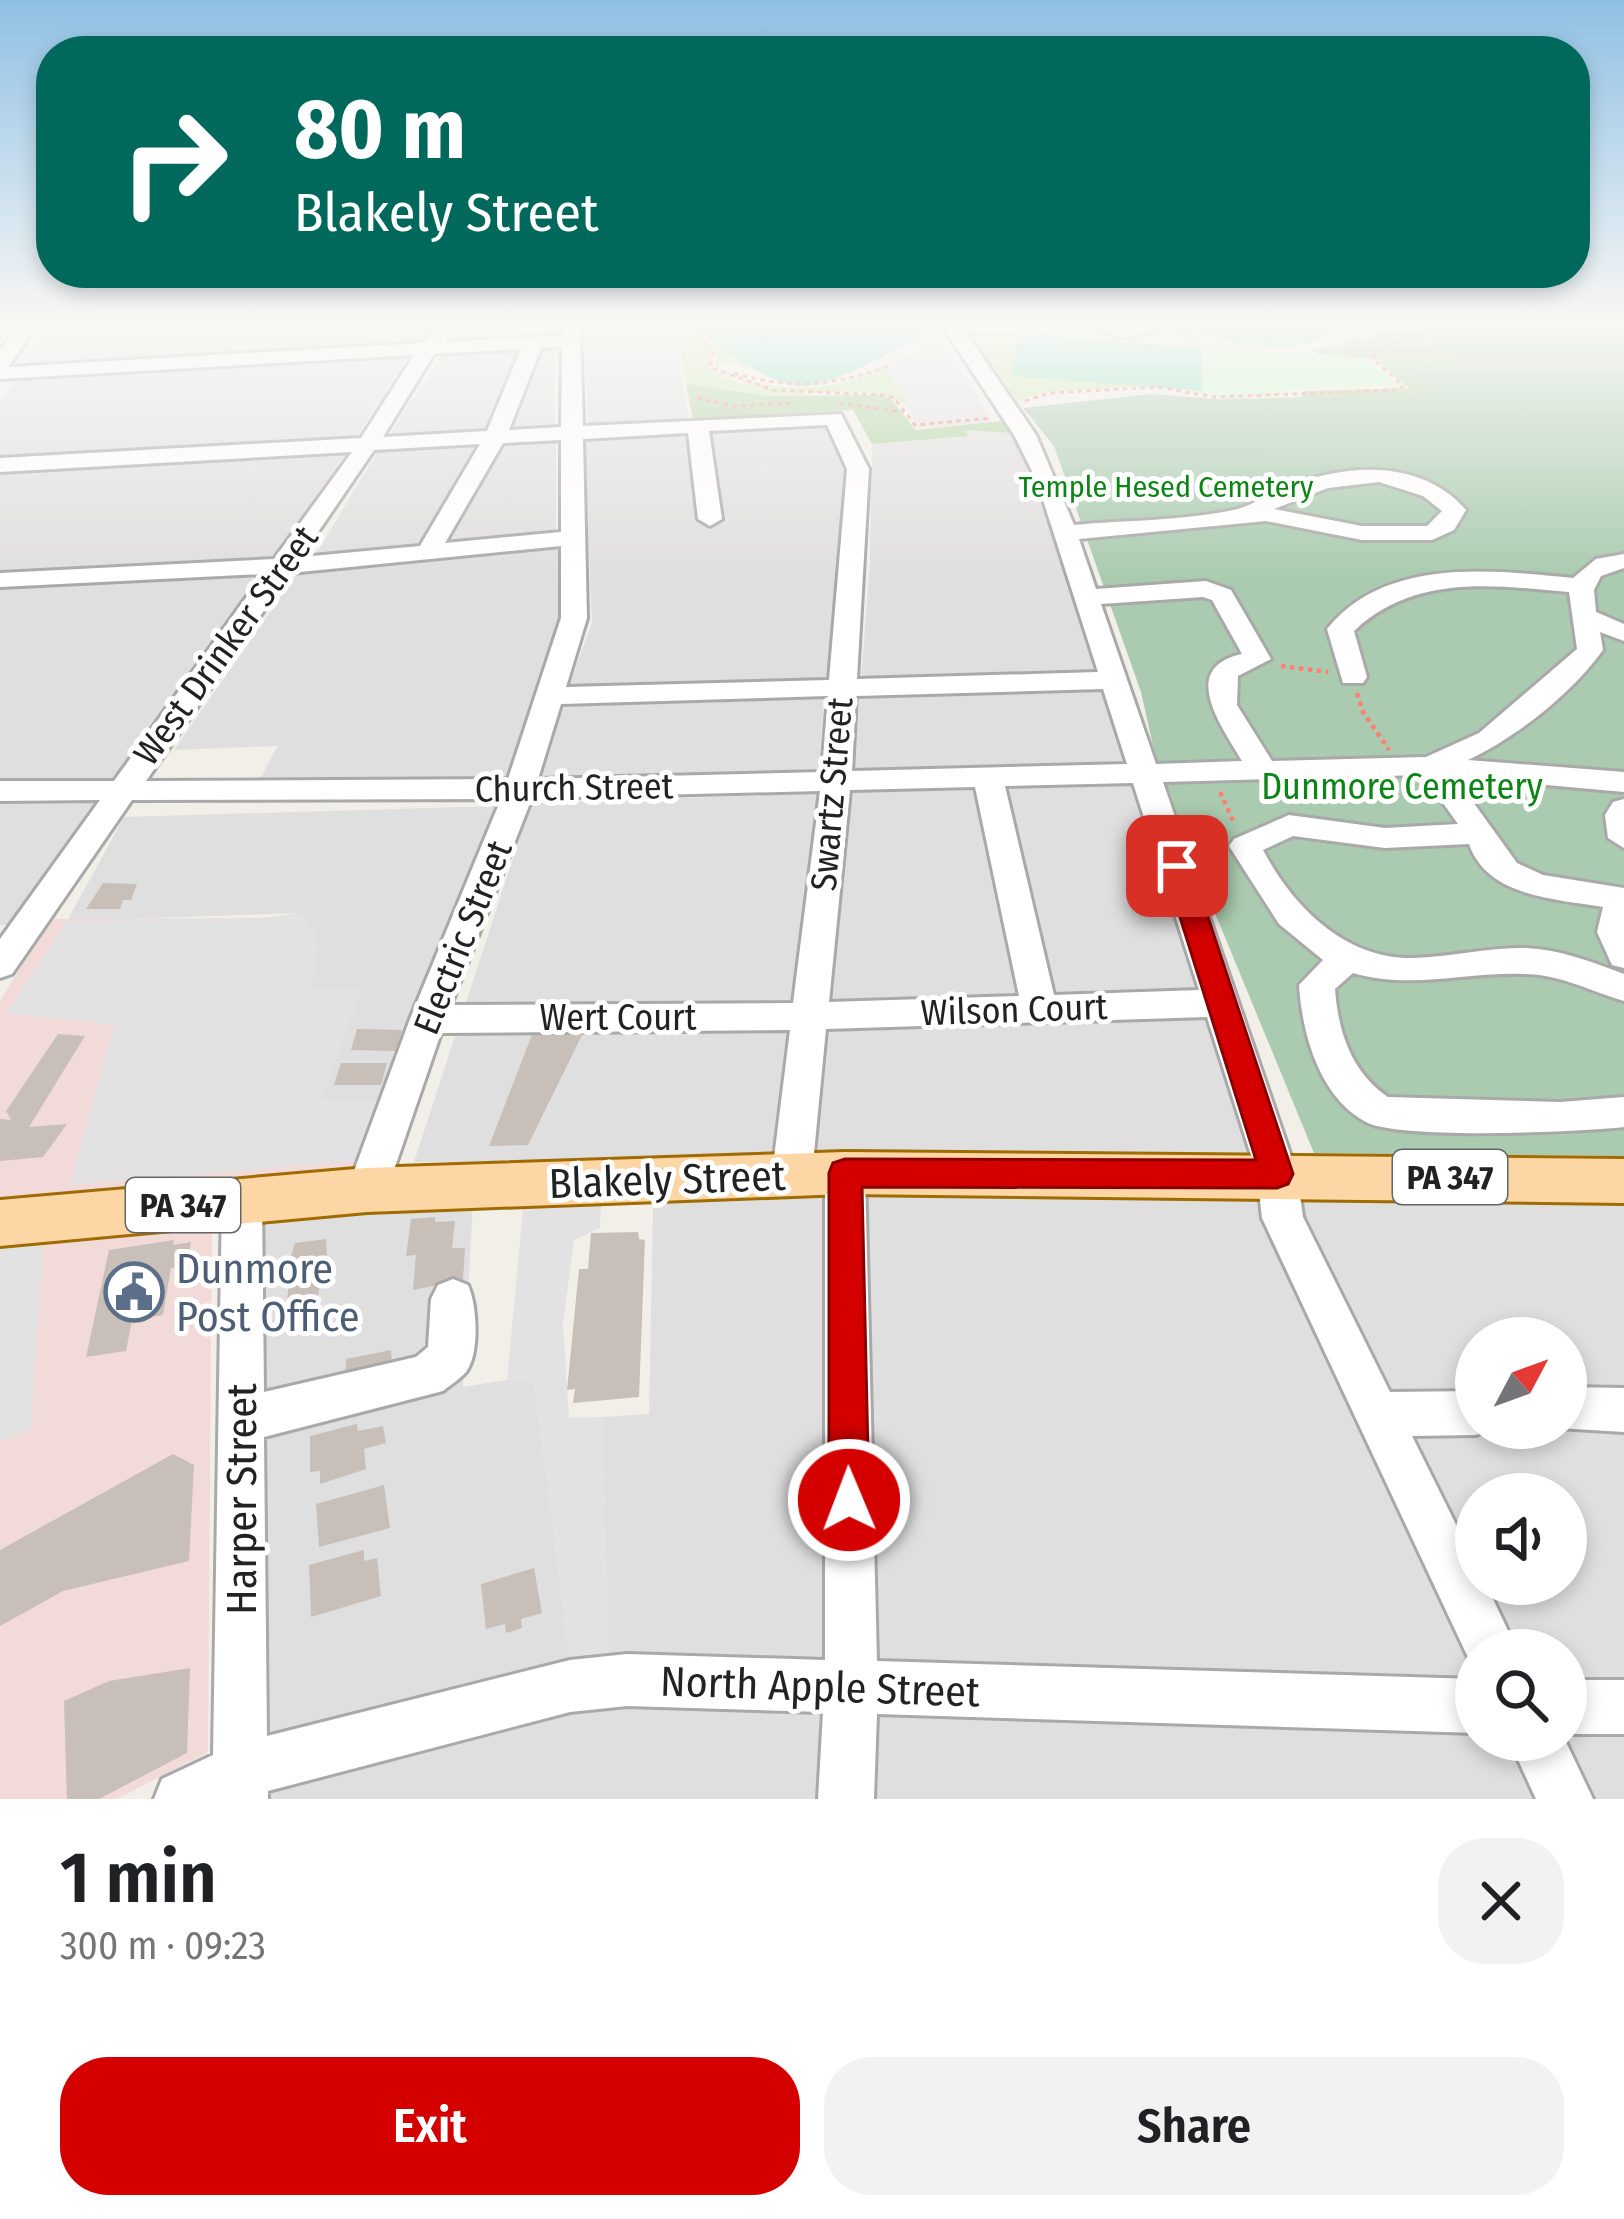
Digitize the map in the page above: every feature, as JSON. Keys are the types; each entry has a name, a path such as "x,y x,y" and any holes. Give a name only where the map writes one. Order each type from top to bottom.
{"main road":[{"name":"Blakely Street","path":"0,1223 367,1190 792,1174 1624,1180"}],"street":[{"name":"West Drinker Street","path":"6,950 283,566 389,411"},
{"path":"428,552 506,411"},
{"name":"Electric Street","path":"367,1190 428,1019 520,789 574,618 571,411"},
{"path":"1007,411 1048,481 1066,533 1277,1174 1283,1218 1482,1629"},
{"name":"Swartz Street","path":"698,426 834,418 857,469 836,782 792,1174"},
{"path":"0,465 698,426 710,519"},
{"path":"1066,533 1244,514 1362,533 1432,533 1447,525 1454,510 1437,493 1368,474 1303,484 1244,514"},
{"path":"0,580 283,566 573,538"},
{"path":"1624,561 1595,565 1587,572 1582,586 1590,650 1580,662 1489,740 1432,766 1481,833 1488,853 1505,871 1537,885 1622,899 1614,932 1624,956"},
{"path":"1353,677 1340,629 1380,595 1425,584 1526,580 1582,586"},
{"path":"1087,596 1216,591 1238,617 1258,659 1234,664 1220,682 1223,705 1262,771"},
{"path":"1586,617 1624,633"},
{"path":"549,696 1115,680"},
{"name":"Church Street","path":"0,791 520,789 1390,766 1624,782"},
{"path":"988,779 1040,1009"},
{"path":"1624,809 1620,815 1624,838"},
{"path":"1481,833 1385,838 1289,825 1245,847 1258,876 1287,913 1347,959 1411,971 1527,961 1572,967 1624,988"},
{"path":"1347,959 1317,985 1317,1007 1339,1070 1358,1100 1381,1112 1560,1118 1624,1112"},
{"name":"Wilson Court","path":"807,1016 1221,1003"},
{"name":"Wert Court","path":"428,1019 807,1016"},
{"path":"845,1173 851,1687 846,1799"},
{"name":"Harper Street","path":"241,1785 242,1199"},
{"path":"241,1420 427,1376 450,1357 453,1299"},
{"path":"1587,1409 1624,1410"},
{"path":"1377,1414 1455,1413"},
{"name":"North Apple Street","path":"182,1799 570,1686 627,1680 1455,1705"},
{"path":"1587,1707 1624,1707"},
{"path":"1546,1761 1565,1799"}],"path":[{"path":"904,411 915,425 989,418"},
{"path":"1258,659 1293,670 1353,677 1363,712 1395,761 1390,766"},
{"path":"1211,773 1245,847"}],"shaded area":[{"path":"0,411 373,411 357,437 0,457"},
{"path":"405,411 555,411 555,426 388,437"},
{"path":"587,411 688,411 689,419 588,423"},
{"path":"909,411 985,411 992,422 918,429"},
{"path":"831,420 852,467 830,680 568,689 592,622 584,438"},
{"path":"965,430 1016,433 1132,765 854,772 870,562 872,444 966,436"},
{"path":"556,436 556,534 316,554 379,449"},
{"path":"348,451 272,558 0,576 0,472"},
{"path":"561,548 561,613 506,780 258,782 278,746 174,750 301,568"},
{"path":"260,577 10,925 0,925 0,586"},
{"path":"824,693 819,770 537,780 565,703"},
{"path":"1131,783 1255,1152 1624,1185 1624,1799 267,1799 257,1214 473,1203 463,1387 507,1380 534,1382 571,1666 609,1663 602,1417 649,1414 654,1160 414,1162 531,803"},
{"path":"495,806 379,1099 321,1100 361,989 311,990 317,937 300,913 67,921 124,817"},
{"path":"300,913 317,937 311,990 362,989 321,1099 379,1099 361,1169 0,1206 0,1001 50,919 264,918"},
{"path":"300,913 317,937 311,990 362,989 321,1099 379,1099 356,1161 70,1185 114,1025 6,1013 67,921 264,918"},
{"path":"601,1205 600,1228 574,1240 563,1324 569,1418 602,1417 610,1663 571,1667 534,1382 507,1380 523,1210"},
{"path":"212,1217 208,1752 117,1799 0,1799 0,1243"},
{"path":"43,1238 31,1429 0,1442 0,1243"}],"green space":[{"path":"691,411 836,411 693,419"},
{"path":"854,411 901,411 916,430 1001,421 1013,433 966,430 968,436 872,444"},
{"name":"Dunmore Cemetery","path":"1025,411 1624,411 1624,1156 1314,1153 1161,782 1141,692 1054,446"}],"building":[{"path":"103,883 137,884 131,900 123,900 120,909 86,909"},
{"path":"357,1029 402,1030 396,1051 351,1050"},
{"path":"585,1029 528,1145 489,1146 533,1032"},
{"path":"58,1034 85,1036 29,1127 67,1124 43,1157 0,1161 0,1119 11,1120 6,1111"},
{"path":"341,1063 387,1063 381,1085 334,1085"},
{"path":"435,1217 435,1222 455,1221 452,1248 465,1248 463,1280 413,1290 416,1255 406,1256 411,1219"},
{"path":"638,1232 639,1239 645,1240 639,1397 573,1403 575,1389 567,1390 579,1269 588,1269 591,1233"},
{"path":"326,1239 328,1270 323,1270 315,1310 286,1314 289,1279 284,1280 295,1243"},
{"name":"Dunmore Post Office","path":"174,1240 173,1245 191,1242 187,1266 171,1268 163,1315 132,1320 126,1351 86,1357 109,1250"},
{"path":"391,1350 393,1380 345,1392 346,1359"},
{"path":"357,1424 358,1431 383,1426 386,1443 364,1449 366,1469 320,1484 320,1471 310,1472 310,1436"},
{"path":"173,1454 194,1465 189,1561 63,1591 0,1626 0,1550"},
{"path":"384,1485 390,1528 319,1547 316,1504"},
{"path":"364,1550 364,1561 377,1558 381,1596 311,1617 309,1565"},
{"path":"534,1568 542,1613 521,1619 522,1628 506,1633 505,1624 486,1629 481,1584"},
{"path":"190,1668 187,1753 99,1799 67,1799 64,1701 109,1681"}],"place":[{"name":"Dunmore Post Office","path":"134,1292"}],"route":[{"path":"849,1500 845,1173 1277,1174 1177,866"}],"park label":[{"name":"Temple Hesed Cemetery","path":"1166,487"}]}
